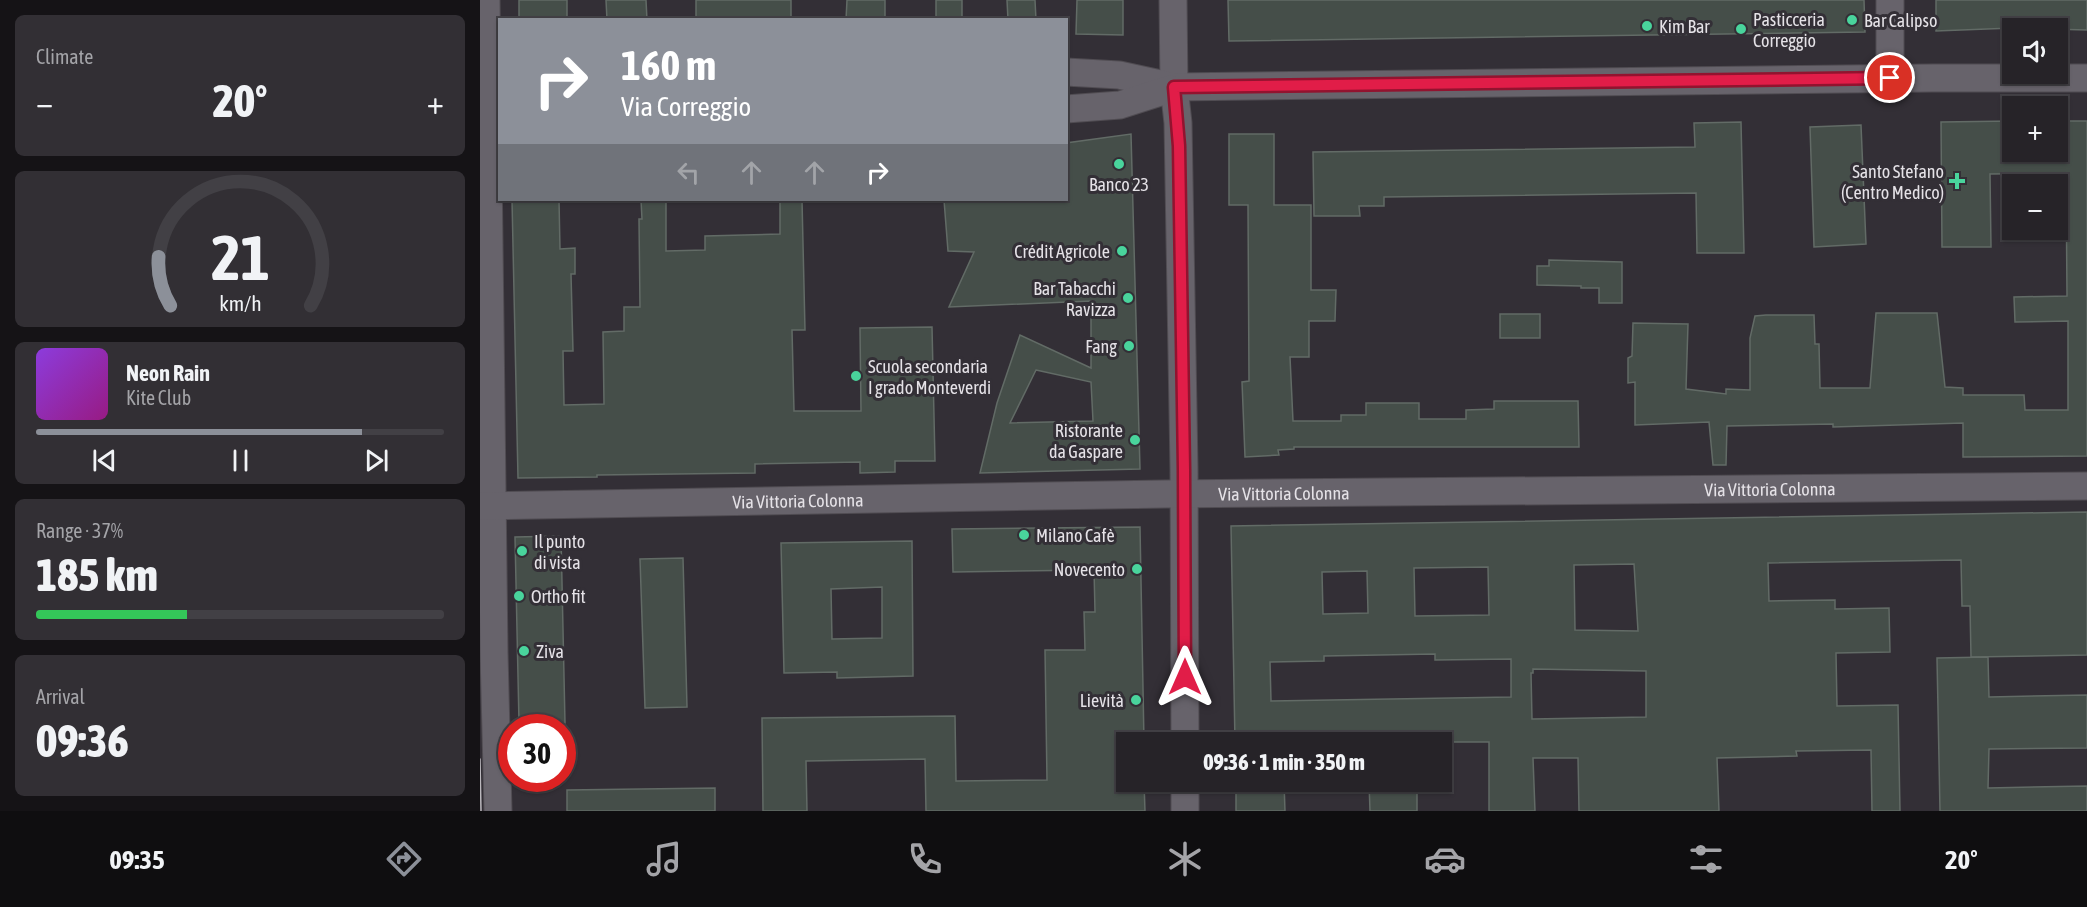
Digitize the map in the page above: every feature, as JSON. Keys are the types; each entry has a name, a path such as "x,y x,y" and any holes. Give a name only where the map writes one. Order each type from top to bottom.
{"street":[{"path":"486,0 492,98 486,506 498,811"},
{"path":"1173,0 1174,87 1179,135 1185,732"},
{"path":"1890,0 1890,78"},
{"path":"1068,72 1119,75 1174,87 1890,78 2087,78"},
{"path":"1068,81 1072,86 1068,104"},
{"path":"1068,108 1120,105 1174,87"},
{"name":"Via Vittoria Colonna","path":"486,506 1184,494 2087,486"},
{"path":"1185,792 1185,811"}],"building":[{"path":"519,0 567,0 567,18 519,18"},
{"path":"606,0 646,0 647,18 607,18"},
{"path":"696,0 791,0 791,18 696,18"},
{"path":"847,0 885,0 885,18 846,18"},
{"path":"936,0 962,0 962,18 936,18"},
{"path":"1007,0 1035,0 1036,18 1008,18"},
{"path":"1077,0 1123,0 1123,35 1076,34"},
{"path":"1228,0 1864,0 1865,32 1229,41"},
{"path":"1936,0 2087,0 2087,30 2068,29 2068,18 2002,18 2002,28 1936,31"},
{"path":"2002,121 2002,162 2068,162 2068,121 2087,121 2087,456 1963,457 1963,423 1833,427 1833,424 1727,426 1726,465 1713,465 1709,422 1635,425 1635,382 1628,383 1628,358 1632,356 1633,323 1688,324 1686,389 1726,394 1726,389 1750,390 1750,338 1755,316 1766,315 1814,315 1815,344 1819,344 1820,388 1870,388 1876,313 1937,313 1945,387 1963,388 1963,395 2024,395 2025,410 2068,410 2068,321 2015,322 2014,297 2067,296 2068,174 1990,174 1991,247 1942,247 1941,122"},
{"path":"1741,122 1744,253 1697,253 1696,193 1384,197 1384,206 1359,206 1360,216 1314,216 1313,152 1695,147 1694,123"},
{"path":"1861,125 1866,244 1814,247 1810,127"},
{"path":"1131,134 1140,469 980,473 997,403 1020,335 1091,368 1091,301 949,307 974,252 948,251 944,201 1068,201 1068,143","holes":["1036,370 1091,382 1093,421 1010,423"]},
{"path":"1229,134 1274,134 1274,205 1311,205 1311,290 1336,290 1335,321 1309,321 1309,357 1290,357 1293,421 1341,421 1341,415 1366,415 1366,403 1419,403 1419,419 1466,419 1466,410 1494,409 1494,401 1578,401 1579,447 1294,447 1294,449 1278,450 1279,455 1245,457 1242,382 1249,381 1248,205 1229,205"},
{"path":"512,201 559,201 560,249 575,248 575,274 571,274 573,351 563,351 564,405 604,404 603,332 624,331 624,307 640,307 639,219 642,219 641,201 666,201 666,251 705,250 705,236 780,234 780,201 802,201 805,330 792,330 794,411 861,411 860,328 932,327 935,461 895,461 895,472 860,473 860,462 755,464 755,473 518,478"},
{"path":"1549,260 1622,262 1622,303 1599,303 1599,288 1537,285 1537,266 1549,266"},
{"path":"1500,314 1540,314 1540,338 1500,338"},
{"path":"2087,512 2087,655 1971,657 1970,606 1962,606 1961,560 1768,563 1769,601 1835,600 1835,609 1889,608 1890,652 1836,653 1837,706 1898,705 1900,811 1872,811 1871,750 1796,751 1797,756 1717,758 1719,811 1579,811 1578,758 1533,758 1535,811 1489,811 1489,742 1452,742 1452,732 1235,732 1231,526","holes":["1634,564 1638,631 1575,630 1574,565","1488,567 1489,615 1415,616 1414,568","1367,571 1368,613 1323,614 1322,572","1435,654 1435,660 1511,659 1511,697 1271,701 1270,662 1324,661 1324,656","1533,669 1646,671 1646,717 1532,719 1531,673"]},
{"path":"1140,527 1144,732 1116,732 1116,792 1144,792 1145,811 926,811 925,759 806,761 807,811 763,811 762,718 955,716 956,781 1047,780 1045,650 1085,650 1084,612 1095,612 1094,570 953,572 952,529"},
{"path":"561,536 565,714 519,714 515,537"},
{"path":"912,541 913,676 837,678 837,672 784,673 781,543","holes":["882,587 882,638 832,639 831,589"]},
{"path":"683,558 687,707 645,708 640,559"},
{"path":"1988,657 1989,697 2087,695 2087,748 1989,749 1988,788 2087,786 2087,811 1940,811 1937,658"},
{"path":"715,788 715,811 567,811 567,792 576,792 576,790"},
{"path":"1236,792 1284,792 1285,811 1236,811"},
{"path":"1369,792 1417,792 1417,811 1370,811"}],"tram line":[{"path":"480,759 481,811"}],"place":[{"name":"Bar Calipso","path":"1852,20"},
{"name":"Kim Bar","path":"1647,26"},
{"name":"Pasticceria Correggio","path":"1741,29"},
{"name":"Banco 23","path":"1119,164"},
{"name":"Santo Stefano (Centro Medico)","path":"1957,181"},
{"name":"Crédit Agricole","path":"1122,251"},
{"name":"Bar Tabacchi Ravizza","path":"1128,298"},
{"name":"Fang","path":"1129,346"},
{"name":"Scuola secondaria I grado Monteverdi","path":"856,376"},
{"name":"Ristorante da Gaspare","path":"1135,440"},
{"name":"Milano Cafè","path":"1024,535"},
{"name":"Il punto di vista","path":"522,551"},
{"name":"Novecento","path":"1137,569"},
{"name":"Ortho fit","path":"519,596"},
{"name":"Ziva","path":"524,651"},
{"name":"Lievità","path":"1136,700"}],"route":[{"path":"1185,677 1179,146 1174,87 1890,78"}]}
